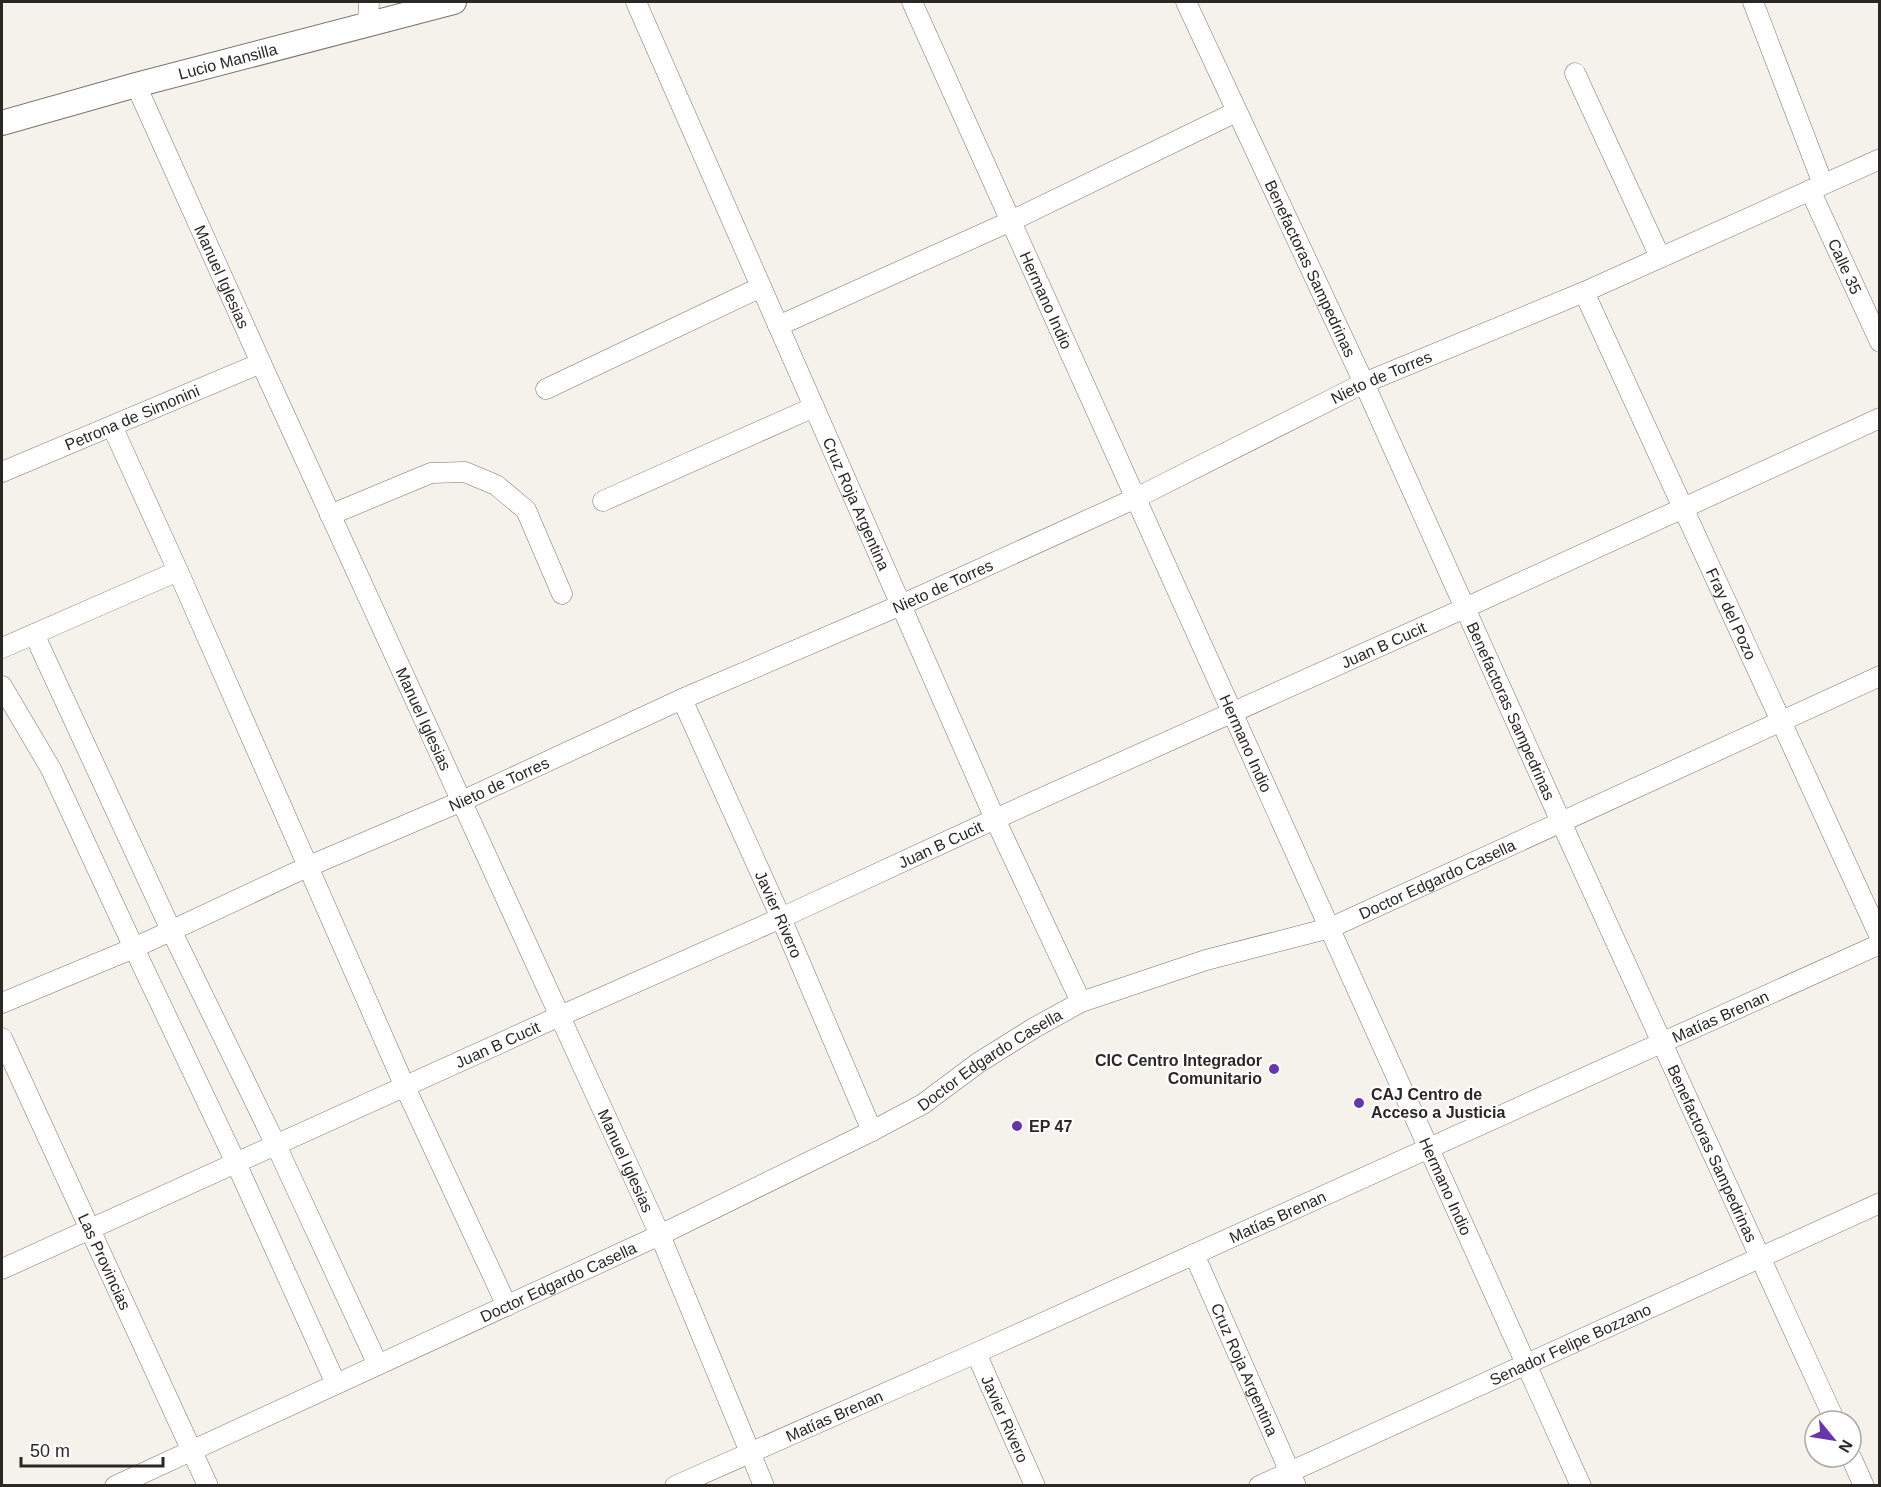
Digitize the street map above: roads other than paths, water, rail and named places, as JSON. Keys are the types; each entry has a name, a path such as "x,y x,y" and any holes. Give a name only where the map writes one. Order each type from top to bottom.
{"main road":[{"name":"Lucio Mansilla","path":"2,123 136,85 369,13 454,2"}],"street":[{"name":"Cruz Roja Argentina","path":"636,2 995,819 1081,1002"},
{"name":"Hermano Indio","path":"912,2 1581,1485"},
{"name":"Benefactoras Sampedrinas","path":"1186,2 1364,383 1561,822 1830,1409"},
{"name":"Calle 35","path":"1753,2 1817,187 1880,342"},
{"path":"1575,73 1660,257"},
{"name":"Manuel Iglesias","path":"136,85 660,1235 764,1485"},
{"path":"778,326 1011,221 1236,112"},
{"name":"Nieto de Torres","path":"2,1003 134,948 307,867 462,801 682,699 901,605 1136,498 1364,383 1584,291 1880,159"},
{"path":"546,389 761,287"},
{"name":"Fray del Pozo","path":"1584,291 1880,937"},
{"name":"Petrona de Simonini","path":"3,467 112,426 261,363"},
{"path":"603,501 814,407"},
{"name":"Juan B Cucit","path":"2,1269 781,918 1880,418"},
{"path":"112,426 405,1087 507,1306"},
{"path":"330,515 431,473 465,472 496,485 526,510 562,594"},
{"path":"2,648 178,571"},
{"path":"34,634 171,930 276,1145 378,1365"},
{"name":"Doctor Edgardo Casella","path":"115,1485 660,1235 872,1131 923,1104 978,1063 1081,1002 1206,960 1330,928 1880,676"},
{"path":"2,686 51,768 236,1163 336,1384"},
{"name":"Javier Rivero","path":"682,699 781,918 872,1131"},
{"name":"Matías Brenan","path":"675,1485 976,1353 1880,944"},
{"name":"Las Provincias","path":"2,1038 208,1485"},
{"name":"Senador Felipe Bozzano","path":"1259,1485 1293,1479 1526,1364 1880,1203"},
{"name":"Cruz Roja Argentina","path":"1194,1254 1293,1479"},
{"name":"Javier Rivero","path":"976,1353 1035,1485"},
{"path":"1855,1469 1860,1484"}],"place":[{"name":"CIC Centro Integrador Comunitario","path":"1274,1069"},
{"name":"CAJ Centro de Acceso a Justicia","path":"1359,1103"},
{"name":"EP 47","path":"1017,1126"}]}
